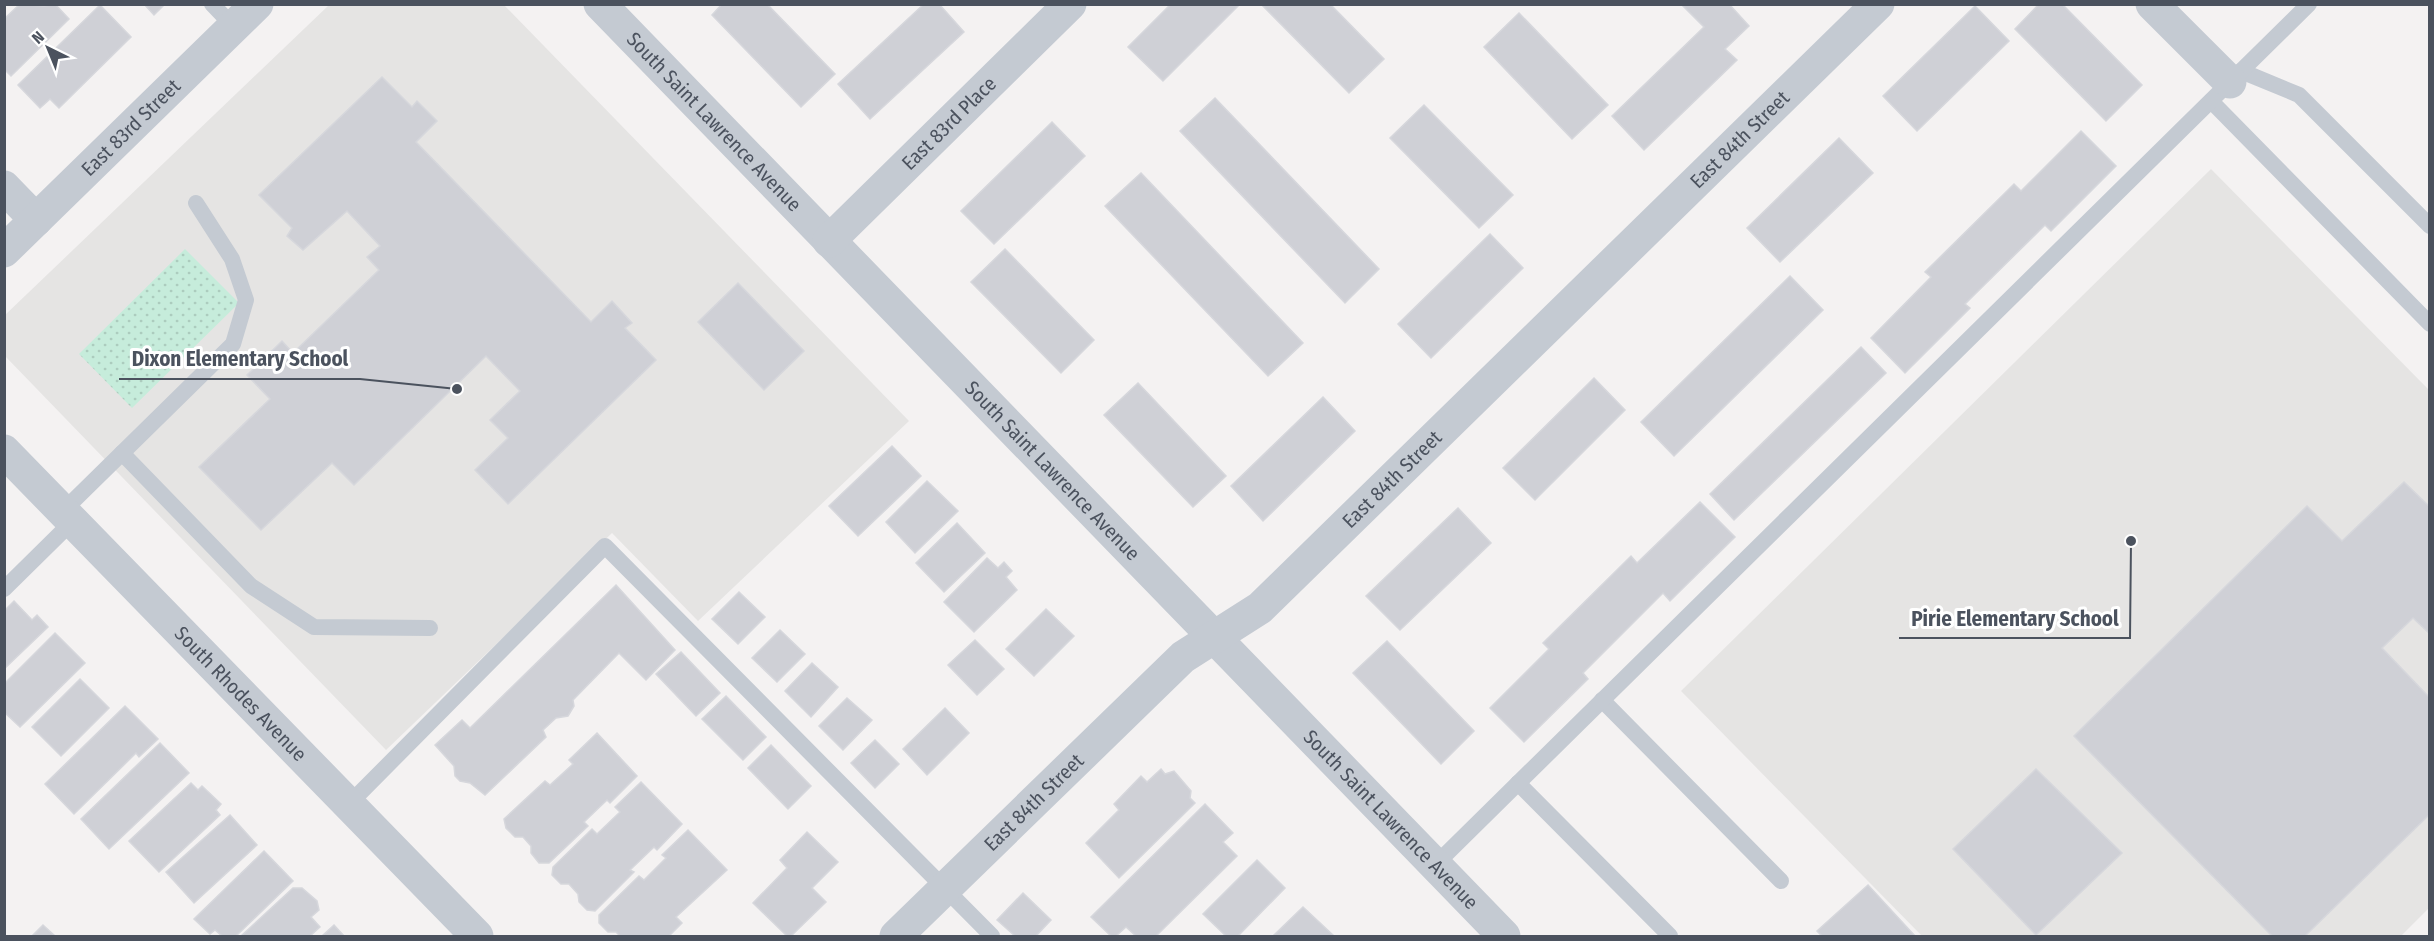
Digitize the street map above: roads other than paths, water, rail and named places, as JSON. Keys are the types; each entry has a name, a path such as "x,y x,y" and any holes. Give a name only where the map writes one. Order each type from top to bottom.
{"street":[{"name":"East 83rd Street","path":"4,250 36,220 223,16 257,4"},
{"name":"South Saint Lawrence Avenue","path":"600,4 1504,936"},
{"name":"East 83rd Place","path":"829,241 1070,4"},
{"name":"East 84th Street","path":"896,936 1183,657 1212,636 1260,608 1878,4"},
{"path":"2152,4 2227,85"},
{"path":"4,187 36,220"},
{"name":"South Rhodes Avenue","path":"4,451 477,936"}],"lane":[{"path":"1435,865 2308,4"},
{"path":"2227,85 2299,95 2430,226"},
{"path":"2227,85 2430,324"},
{"path":"4,589 122,453 233,344 246,300 232,259 196,203"},
{"path":"122,453 251,586 314,627 429,628"},
{"path":"348,805 605,546 992,936"},
{"path":"1602,700 1781,881"},
{"path":"1518,783 1670,936"}],"place":[{"name":"Dixon Elementary School","path":"457,389"},
{"name":"Pirie Elementary School","path":"2131,541"}]}
